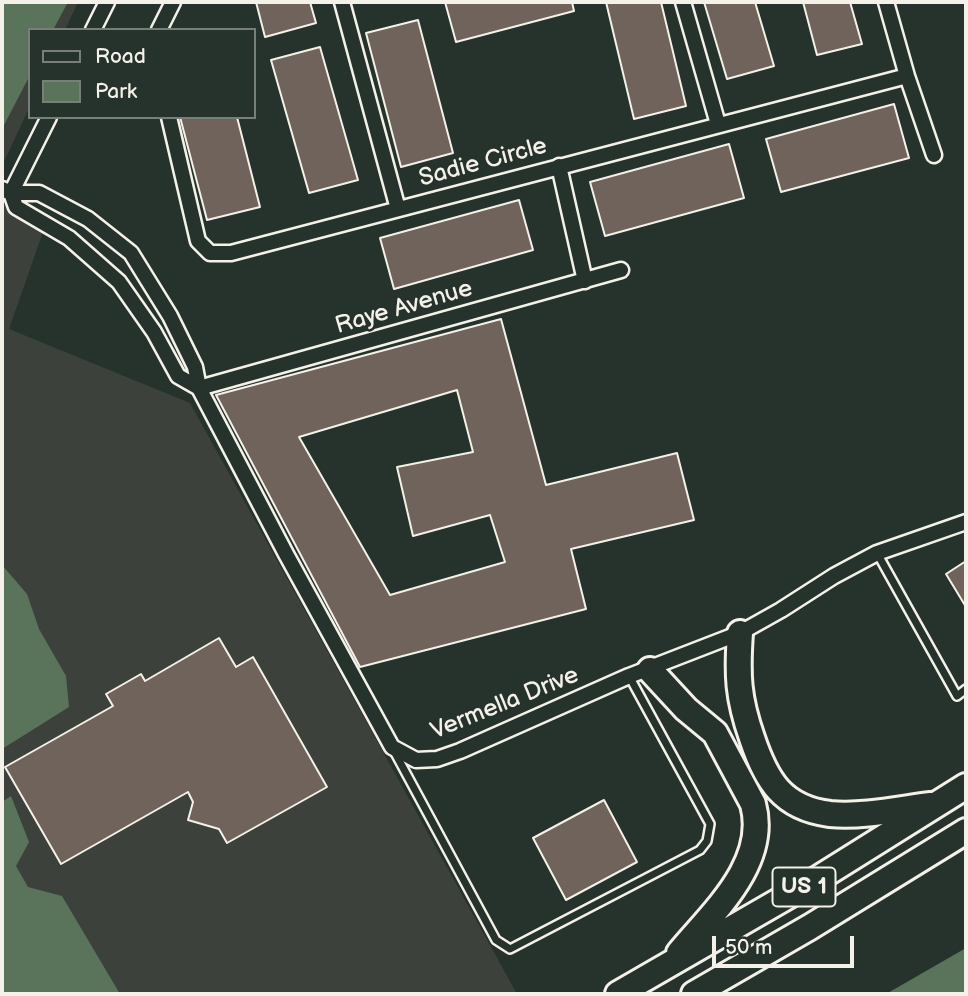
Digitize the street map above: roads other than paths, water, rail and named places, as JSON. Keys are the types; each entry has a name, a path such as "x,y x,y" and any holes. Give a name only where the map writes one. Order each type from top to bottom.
{"highway":[{"path":"740,633 738,684 742,710 768,778 784,795 815,811 844,815 939,804"},
{"path":"639,673 715,733 753,804 756,815 755,837 744,870 722,901 667,966"},
{"name":"US 1","path":"618,994 808,885 966,786"},
{"name":"US 1","path":"694,994 822,920 966,831"}],"street":[{"path":"94,28 107,2"},
{"path":"160,28 173,2"},
{"path":"345,2 398,209"},
{"path":"682,2 718,124"},
{"path":"886,2 907,76 934,155"},
{"name":"Sadie Circle","path":"169,119 198,241 210,253 231,253 907,76"},
{"path":"6,191 48,119"},
{"path":"559,166 584,281"},
{"path":"6,191 39,193 88,219 131,253 170,316 195,367 200,388 392,747"},
{"path":"6,191 16,206 69,238 119,282 155,331 178,376 200,388"},
{"name":"Raye Avenue","path":"200,388 621,270"},
{"name":"Vermella Drive","path":"392,747 416,760 437,759 460,751 639,673 740,633 877,553 966,522"}],"lane":[{"path":"877,553 957,696 966,689"},
{"path":"392,747 496,940 510,949 700,849 707,841 710,824 639,673"}]}
